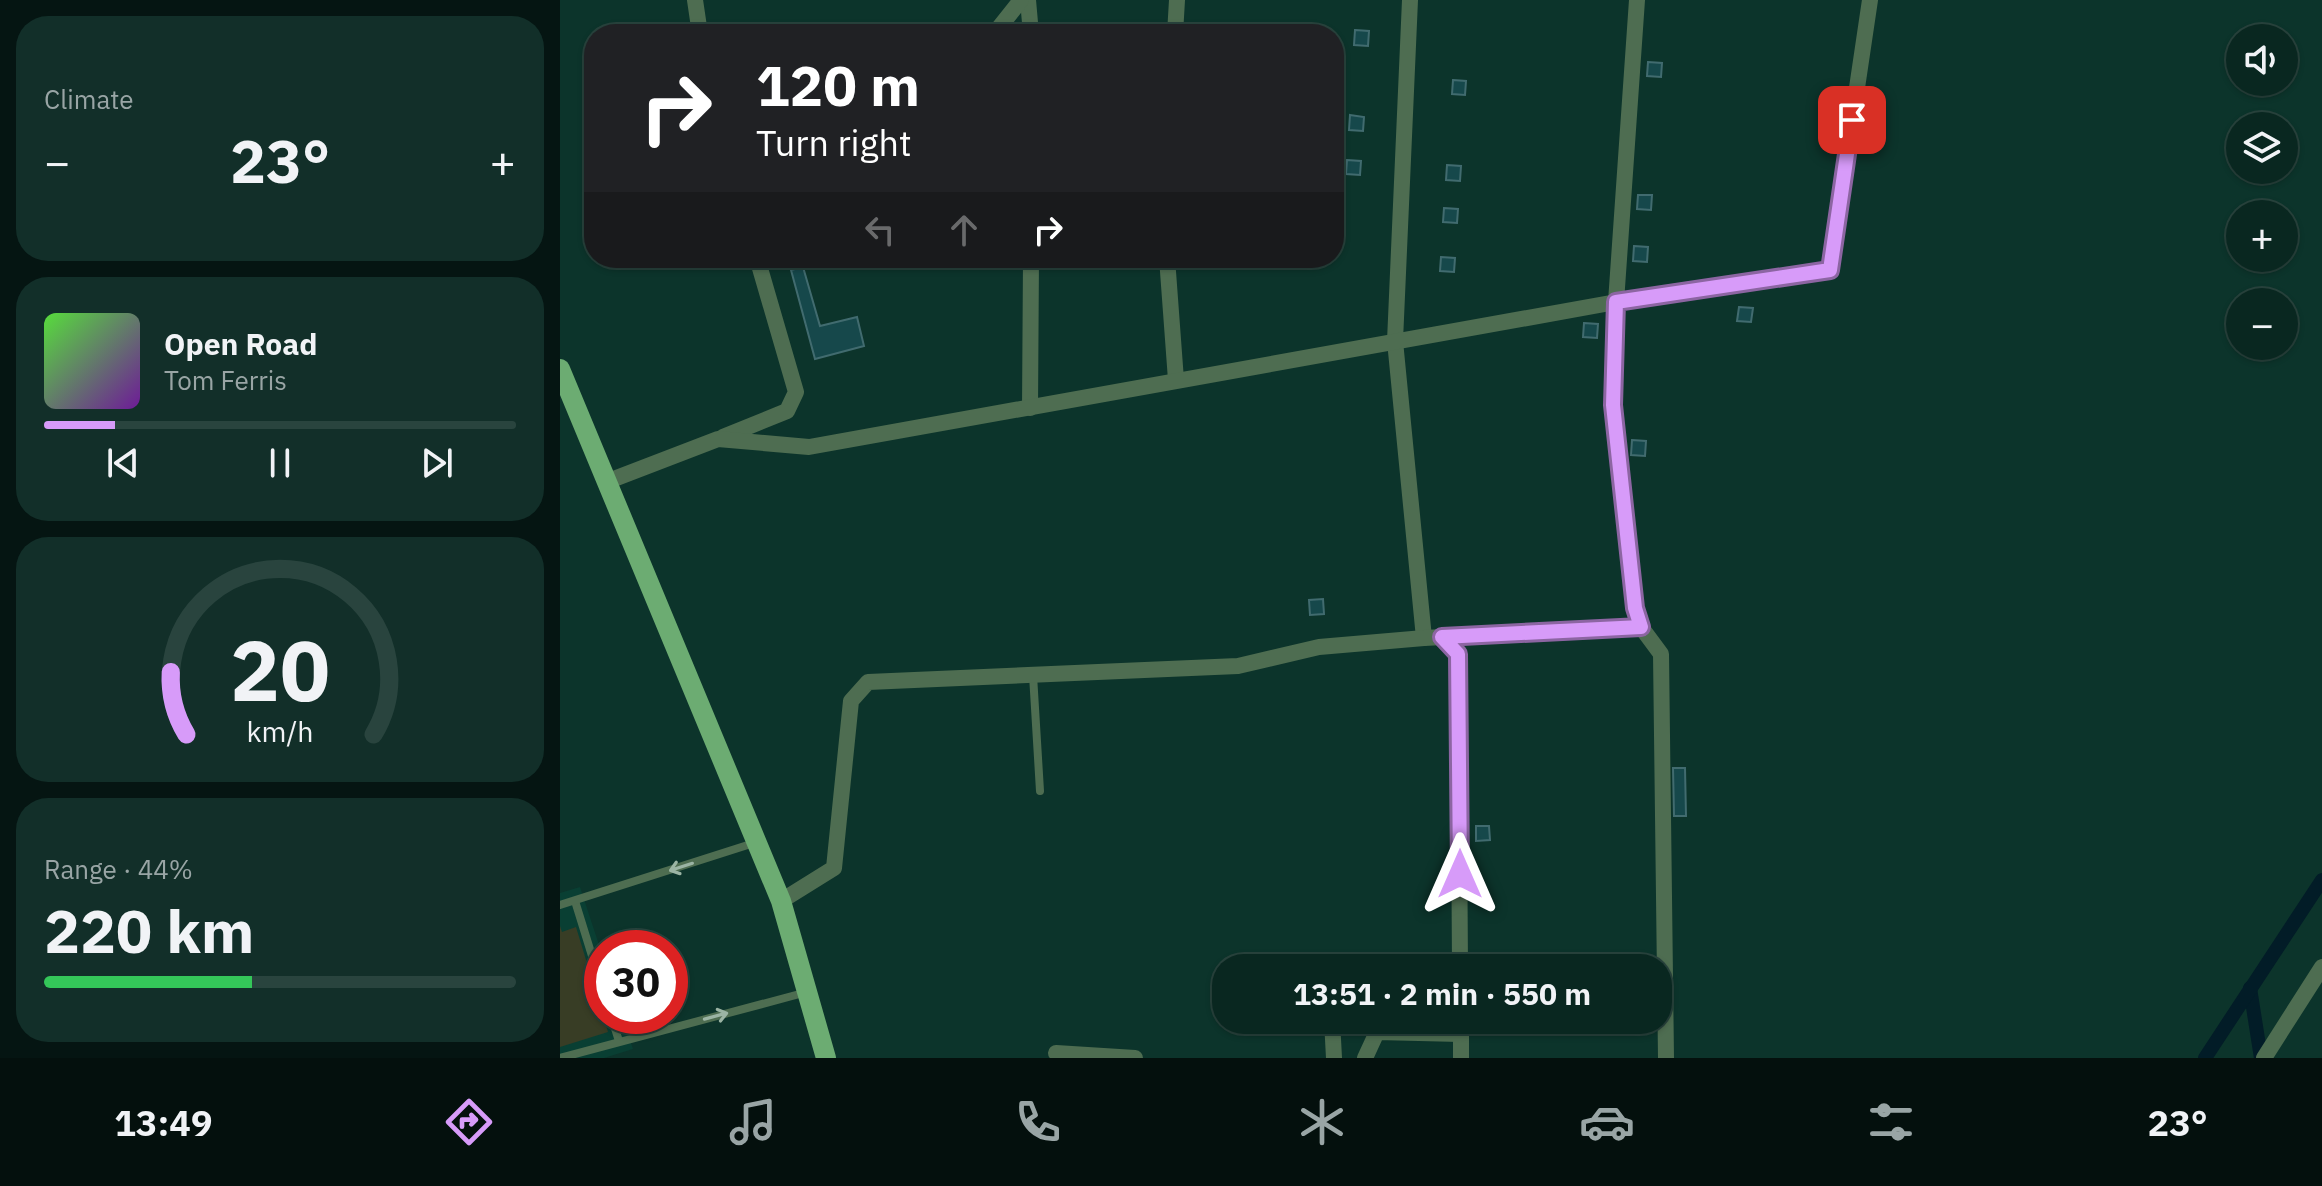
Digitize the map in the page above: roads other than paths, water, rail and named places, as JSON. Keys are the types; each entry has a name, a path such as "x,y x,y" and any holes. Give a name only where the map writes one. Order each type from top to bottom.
{"main road":[{"path":"560,369 781,901 826,1058"}],"street":[{"path":"695,0 699,24"},
{"path":"1002,24 1021,0"},
{"path":"1028,0 1030,24"},
{"path":"1176,24 1177,0"},
{"path":"1410,0 1395,341 1424,638"},
{"path":"1637,0 1616,302 1613,405 1635,608 1641,627 1661,654 1666,1058"},
{"path":"718,439 809,447 1616,302 1830,270 1870,0"},
{"path":"606,482 787,411 796,392 760,268"},
{"path":"1030,408 1031,268"},
{"path":"1168,268 1176,380"},
{"path":"781,901 834,868 851,701 868,682 1238,666 1319,647 1424,638 1641,627"},
{"path":"1442,637 1458,654 1460,954"},
{"path":"2264,1058 2322,967"},
{"path":"1333,1034 1334,1058"},
{"path":"1365,1058 1376,1034"},
{"path":"1461,1034 1461,1058"},
{"path":"1056,1053 1135,1058"}],"lane":[{"path":"1033,675 1040,791"},
{"path":"560,905 755,843"},
{"path":"575,901 584,930"},
{"path":"560,1058 809,992"},
{"path":"617,1034 619,1041"}],"waterway":[{"path":"2205,1058 2322,880"},
{"path":"2250,988 2261,1058"}]}
